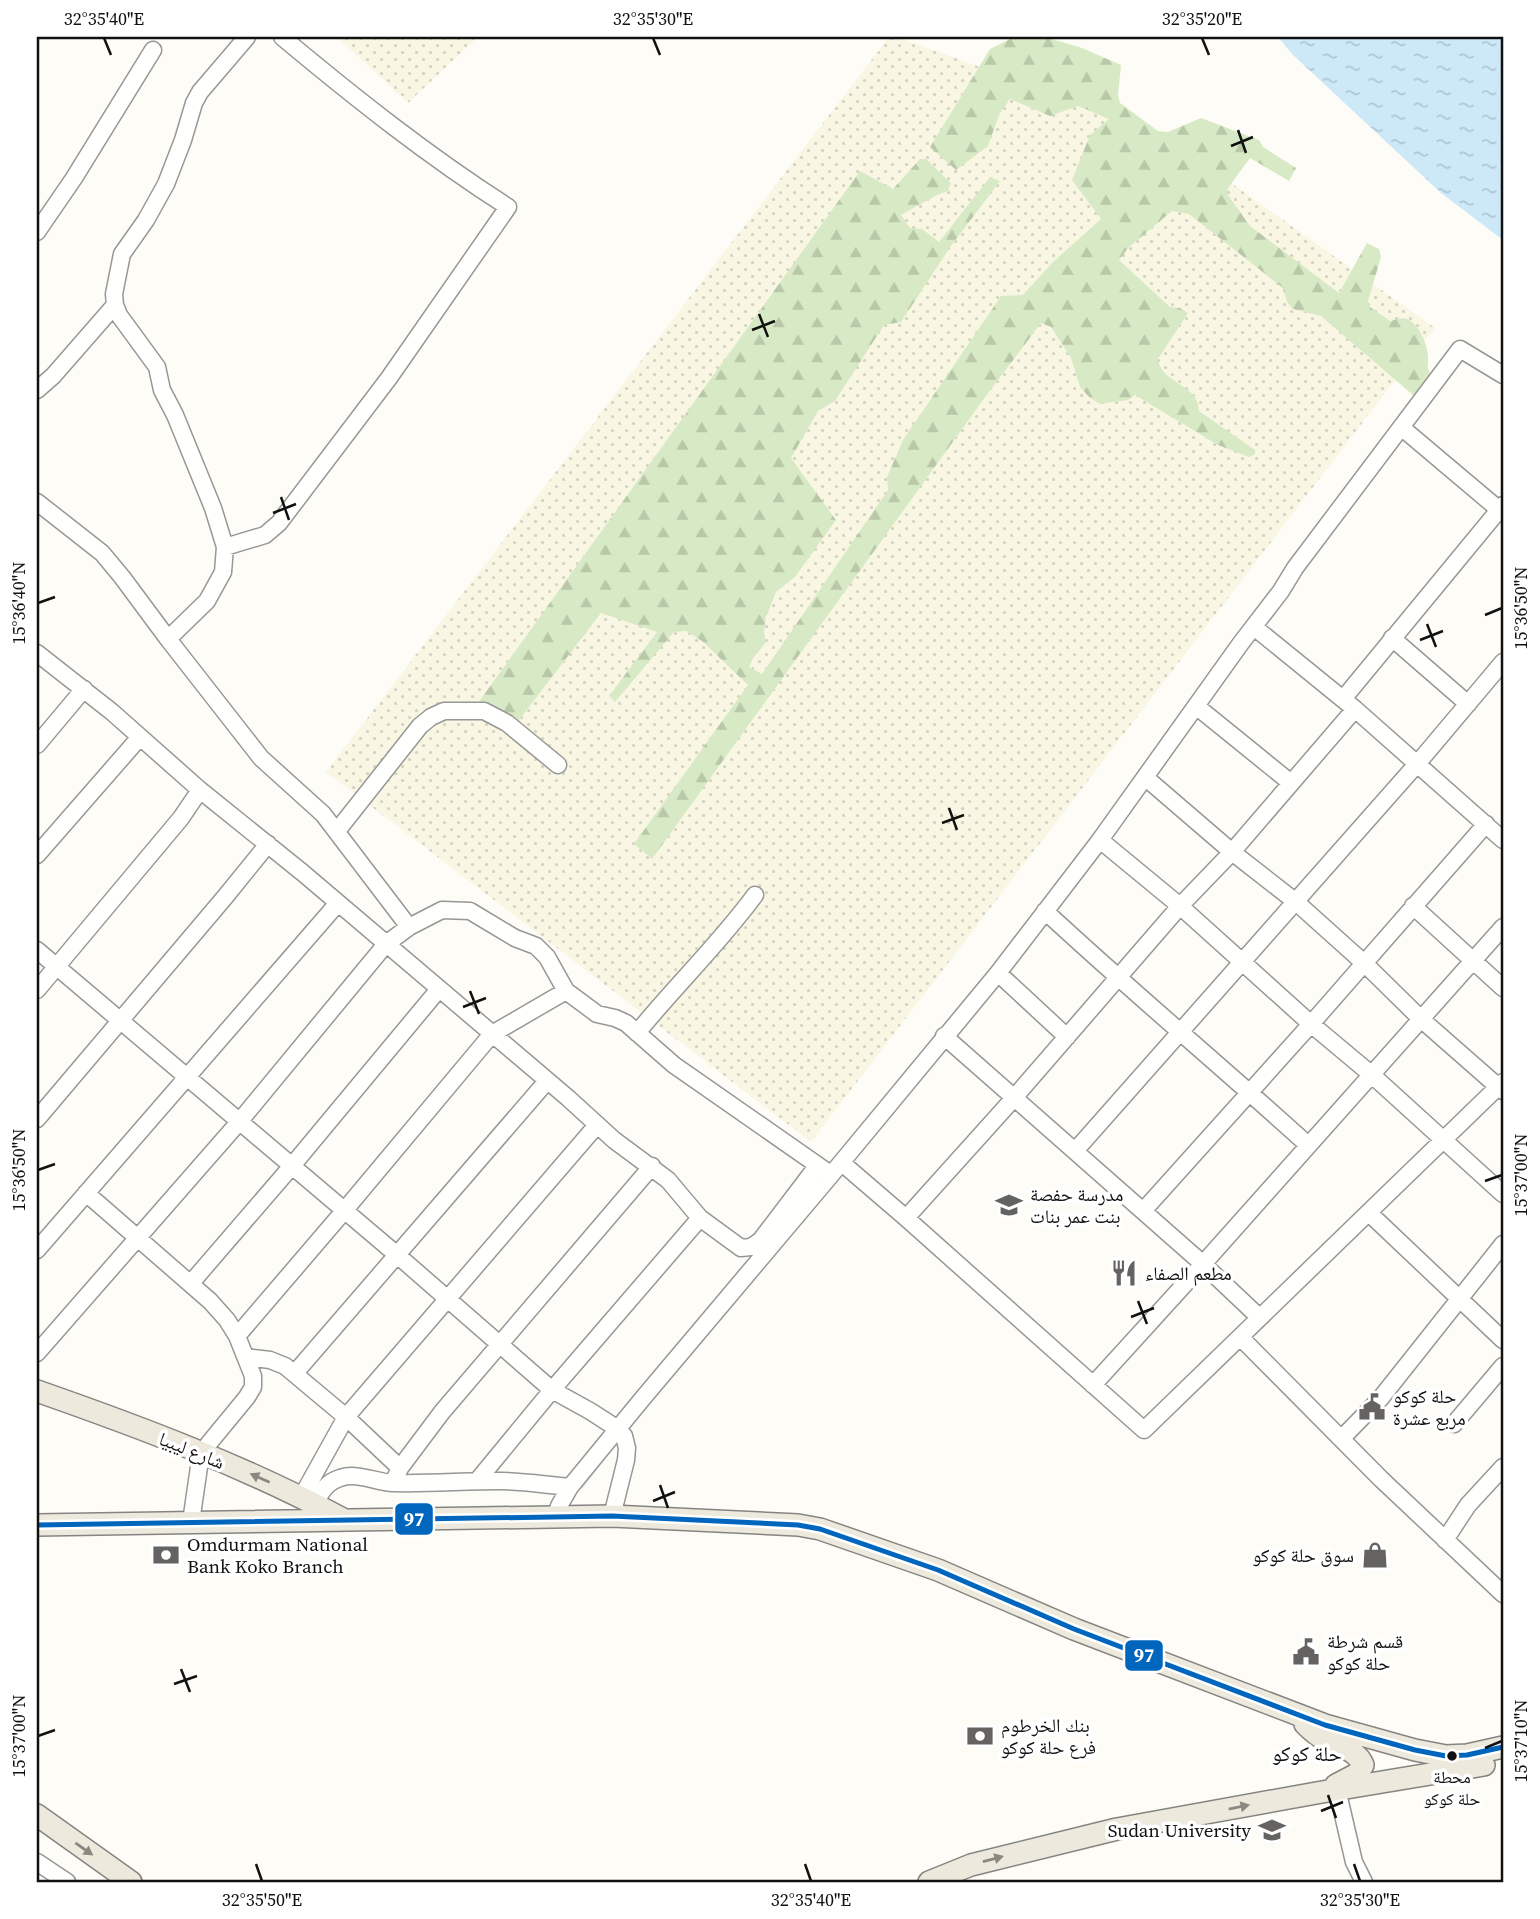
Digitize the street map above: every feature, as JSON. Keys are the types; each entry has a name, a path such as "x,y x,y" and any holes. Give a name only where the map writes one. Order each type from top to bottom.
{"main road":[{"name":"شارع ليبيا","path":"37,1391 201,1452 343,1519"},
{"path":"37,1525 612,1516 798,1525 938,1570 1074,1629 1325,1725 1447,1756 1467,1755 1503,1747"},
{"path":"1298,1715 1315,1734 1349,1750 1362,1760 1363,1765 1357,1774 1329,1790"},
{"path":"929,1882 971,1865 1117,1829 1503,1761"},
{"path":"37,1815 131,1882"}],"street":[{"path":"168,639 207,601 223,572 225,547 213,508 162,390 157,367 130,332 115,305 114,294 121,254 162,192 183,140 194,103 209,80 247,37"},
{"path":"225,547 265,535 279,523 390,378 508,207 431,154 282,37"},
{"path":"37,232 74,178 153,50"},
{"path":"37,390 53,376 115,305"},
{"path":"556,1517 570,1488 837,1169 998,972 1100,841 1296,568 1460,349 1503,375"},
{"path":"906,1218 1291,783 1349,704 1392,638 1502,509 1401,427"},
{"path":"37,502 44,518 102,553 261,758 313,803 409,927"},
{"path":"1254,627 1349,704 1503,840"},
{"path":"1392,638 1468,704"},
{"path":"37,653 84,689 200,790 268,844 597,1125 652,1166 668,1180 700,1218 741,1248 751,1247 760,1241 817,1166"},
{"path":"1075,1151 1417,764 1503,662"},
{"path":"37,746 84,689"},
{"path":"1196,706 1291,783"},
{"path":"337,831 420,726 444,711 484,711 507,723 558,765"},
{"path":"37,855 140,737"},
{"path":"37,1353 239,1122 386,944 409,927 442,910 470,911 515,938 536,946 547,957 566,991 597,1014 626,1023 674,1065 817,1166 837,1169 906,1218 1144,1430 1502,1086 1421,1019 1296,902 1232,852 1146,778"},
{"path":"37,990 181,818 200,790"},
{"path":"1143,1211 1486,824"},
{"path":"1100,841 1180,906 1503,1194"},
{"path":"37,1119 268,844"},
{"path":"637,1033 724,935 755,895"},
{"path":"38,1248 338,903"},
{"path":"1413,906 1503,988"},
{"path":"1045,911 1118,979 1308,1145"},
{"path":"1093,1385 1503,927"},
{"path":"37,950 552,1390 590,1410 618,1429 624,1436 627,1448 612,1516"},
{"path":"998,972 1067,1037"},
{"path":"191,1283 439,989"},
{"path":"237,1336 492,1034 566,991"},
{"path":"944,1036 1203,1264 1259,1317"},
{"path":"295,1373 547,1081"},
{"path":"308,1501 346,1417 597,1125"},
{"path":"397,1475 442,1412 652,1166"},
{"path":"86,1193 210,1301 237,1336 253,1376 253,1387 247,1398 201,1452 191,1522"},
{"path":"1369,1213 1503,1340"},
{"path":"477,1481 700,1218"},
{"path":"1342,1438 1380,1399 1503,1244"},
{"path":"1240,1337 1503,1594"},
{"path":"246,1357 270,1360 295,1373 346,1417 397,1475"},
{"path":"1454,1423 1503,1366"},
{"path":"1445,1539 1468,1506 1503,1467"},
{"path":"308,1501 320,1494 329,1483 341,1477 353,1476 378,1482 397,1475 451,1483 520,1481 570,1488"},
{"path":"1329,1790 1363,1882"},
{"path":"37,1862 66,1882"}],"shaded area":[{"path":"337,37 478,37 408,103"},
{"path":"889,37 897,37 1158,131 1435,328 811,1142 326,772"}],"green space":[{"path":"1014,37 1045,37 1082,48 1121,65 1118,95 1120,103 1158,131 1168,132 1201,118 1259,140 1263,147 1296,168 1289,181 1250,158 1228,188 1228,195 1250,226 1339,293 1367,243 1379,249 1381,257 1368,301 1370,307 1390,321 1405,318 1415,325 1426,347 1430,373 1414,396 1321,316 1293,309 1287,302 1283,288 1189,214 1172,211 1128,248 1119,260 1170,307 1180,308 1188,313 1158,359 1161,367 1193,395 1199,411 1255,450 1255,454 1249,457 1218,445 1135,395 1128,400 1100,404 1090,398 1080,387 1071,358 1051,327 1041,323 652,859 634,844 748,685 702,641 686,631 674,632 615,702 609,696 657,632 601,613 516,724 473,710 860,171 893,189 920,159 926,159 951,183 948,191 901,215 910,228 922,229 939,242 990,177 1000,181 951,246 901,322 884,325 835,401 818,411 791,458 836,520 795,577 776,592 766,617 766,642 749,667 762,674 888,490 887,477 903,440 1001,296 1023,295 1052,263 1101,219 1072,180 1090,135 1109,119 1078,106 1050,116 1010,99 999,115 988,146 956,170 930,147 990,49"}],"water":[{"path":"1278,37 1503,37 1503,240 1441,193 1292,54"}],"waterway":[{"path":"577,1489 599,1464"}],"transit line":[{"name":"97","path":"37,1525 612,1516 798,1525 820,1529 938,1570 1074,1629 1325,1725 1446,1756 1467,1755 1503,1747"}],"place":[{"name":"مدرسة حفصة بنت عمر بنات","path":"1009,1205"},
{"name":"مطعم الصفاء","path":"1124,1273"},
{"name":"حلة كوكو مربع عشرة","path":"1372,1407"},
{"name":"Omdurmam National Bank Koko Branch","path":"166,1555"},
{"name":"سوق حلة كوكو","path":"1375,1555"},
{"name":"قسم شرطة حلة كوكو","path":"1306,1652"},
{"name":"بنك الخرطوم فرع حلة كوكو","path":"980,1736"},
{"name":"محطة حلة كوكو","path":"1452,1756"},
{"name":"Sudan University","path":"1272,1830"}],"district":[{"name":"حلة كوكو","path":"1307,1754"}]}
